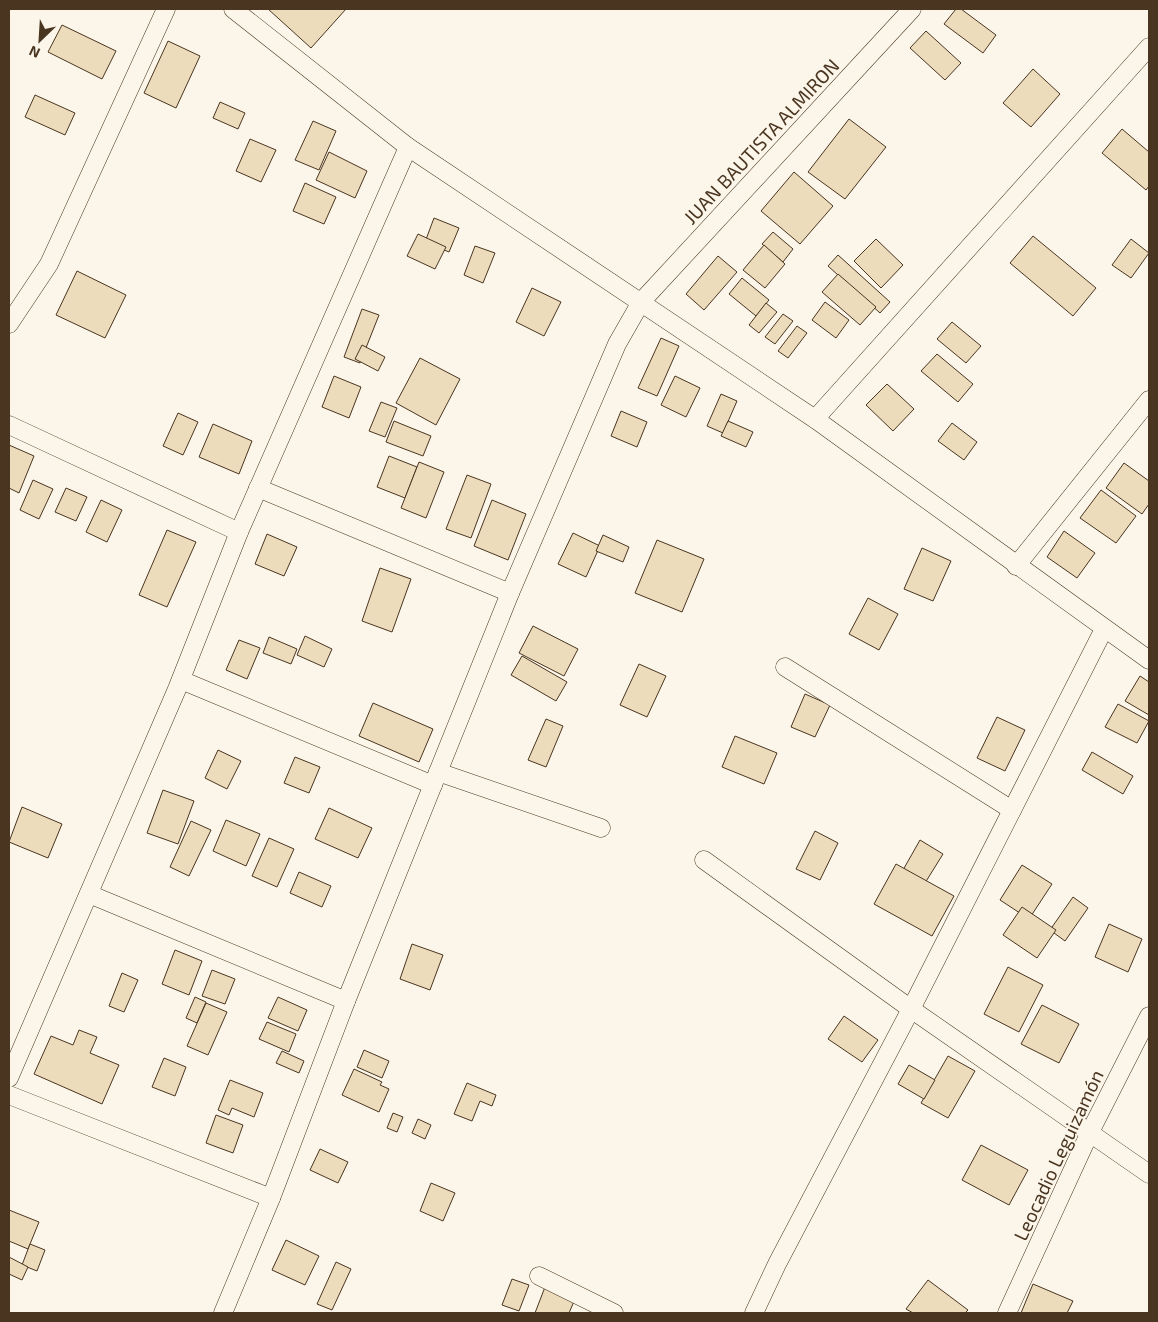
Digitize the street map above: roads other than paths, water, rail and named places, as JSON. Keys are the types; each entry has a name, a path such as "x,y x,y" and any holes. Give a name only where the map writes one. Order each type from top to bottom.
{"street":[{"path":"9,324 49,264 166,9"},
{"path":"234,9 408,147 815,419 1016,566 1149,660"},
{"name":"JUAN BAUTISTA ALMIRON","path":"222,1313 271,1198 346,1001 510,593 617,344 640,302 912,9"},
{"path":"815,419 1149,47"},
{"path":"9,1075 89,894 180,680 239,532 408,147"},
{"path":"1016,566 1149,400"},
{"path":"9,425 239,532"},
{"path":"258,488 510,593"},
{"path":"754,1313 776,1264 911,1009 1104,629"},
{"path":"785,667 1012,810"},
{"path":"180,680 436,778 601,828"},
{"path":"704,860 911,1009 1149,1174"},
{"path":"89,894 346,1001"},
{"name":"Leocadio Leguizamón","path":"1007,1313 1090,1132 1149,1016"},
{"path":"9,1095 271,1198"},
{"path":"539,1276 614,1313"}]}
